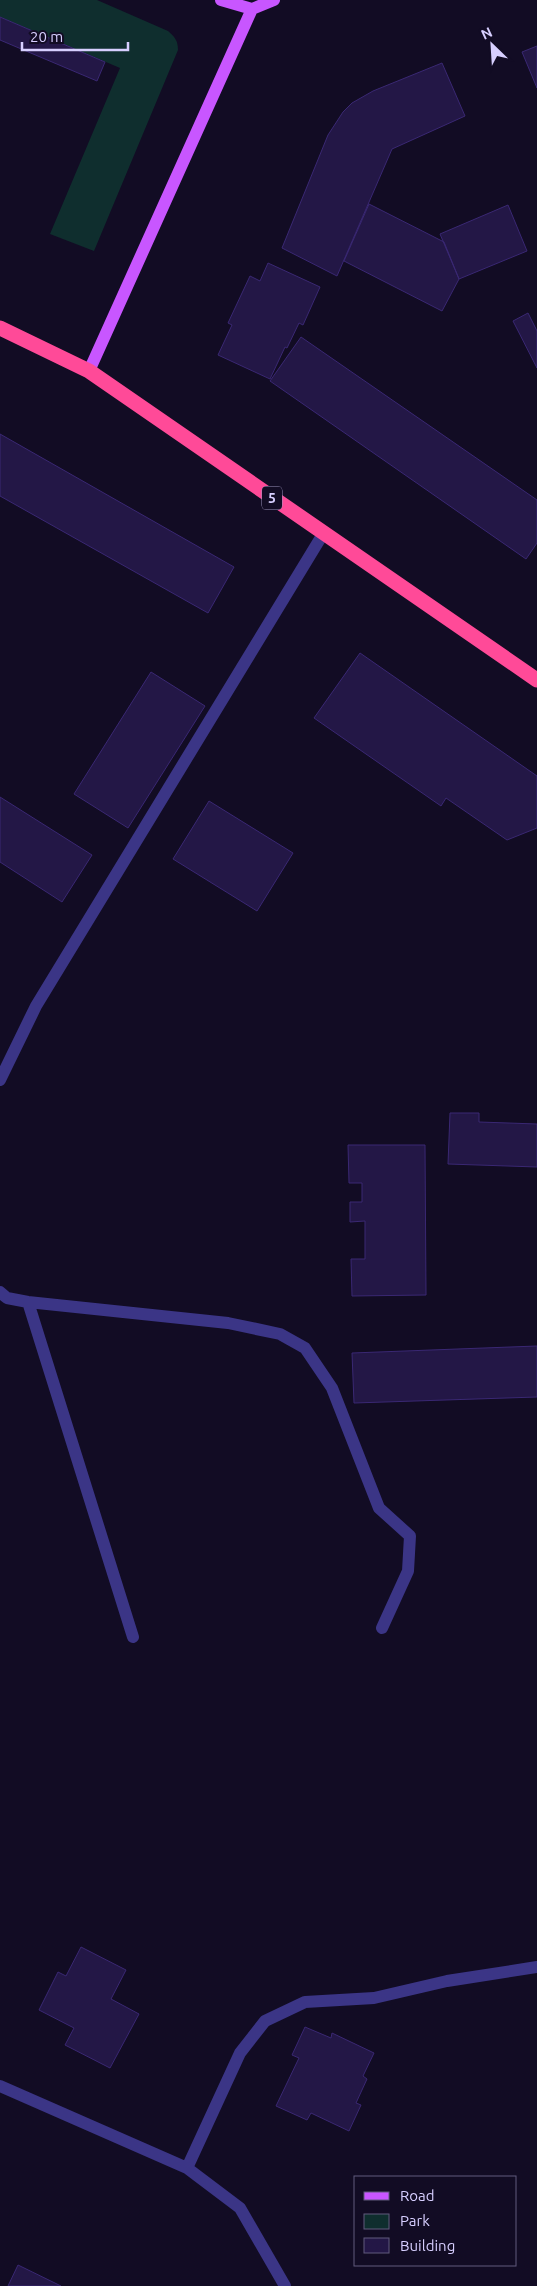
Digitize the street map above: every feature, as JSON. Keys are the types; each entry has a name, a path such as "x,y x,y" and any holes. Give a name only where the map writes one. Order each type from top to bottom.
{"highway":[{"name":"5","path":"0,328 89,371 537,680"}],"main road":[{"path":"221,0 252,9 274,0"},
{"path":"89,371 252,9"}],"street":[{"path":"0,1080 36,1006 323,534"},
{"path":"0,1292 7,1298 28,1302 228,1323 280,1334 305,1348 332,1388 379,1508 410,1536 408,1571 382,1628"},
{"path":"28,1302 133,1637"},
{"path":"187,2168 240,2053 265,2021 305,2002 374,1998 447,1981 537,1967"},
{"path":"0,2086 187,2168 240,2208 284,2286"}],"green space":[{"path":"0,0 97,0 168,31 177,42 178,50 94,251 50,234 120,68 0,17"}],"building":[{"path":"0,17 105,62 97,81 0,40"},
{"path":"537,46 537,88 522,52"},
{"path":"442,63 465,116 392,149 337,276 282,248 328,135 343,112 352,103 373,91"},
{"path":"369,204 444,242 459,279 442,311 344,261"},
{"path":"508,205 527,251 459,279 440,234"},
{"path":"268,263 320,287 303,325 299,323 270,379 218,355 232,325 228,323 250,276 260,281"},
{"path":"528,313 537,331 537,368 513,321"},
{"path":"301,337 537,500 537,543 526,559 270,381"},
{"path":"0,434 234,567 208,613 0,496"},
{"path":"360,653 537,776 537,828 507,840 446,798 441,806 314,718"},
{"path":"151,672 205,706 128,828 74,794"},
{"path":"0,797 92,855 62,902 0,862"},
{"path":"209,801 293,853 257,911 173,859"},
{"path":"450,1113 479,1113 479,1122 537,1124 537,1167 448,1164"},
{"path":"348,1145 425,1145 426,1295 352,1296 351,1259 365,1259 365,1221 350,1222 350,1202 362,1202 362,1183 349,1183"},
{"path":"537,1346 537,1397 354,1403 352,1353"},
{"path":"81,1947 126,1970 111,1999 139,2014 110,2068 65,2045 74,2028 39,2010 58,1972 66,1976"},
{"path":"305,2027 331,2038 332,2033 374,2053 363,2076 367,2079 356,2103 361,2105 349,2131 311,2113 307,2120 276,2106 299,2058 292,2055"},
{"path":"18,2265 61,2286 8,2286"}]}
